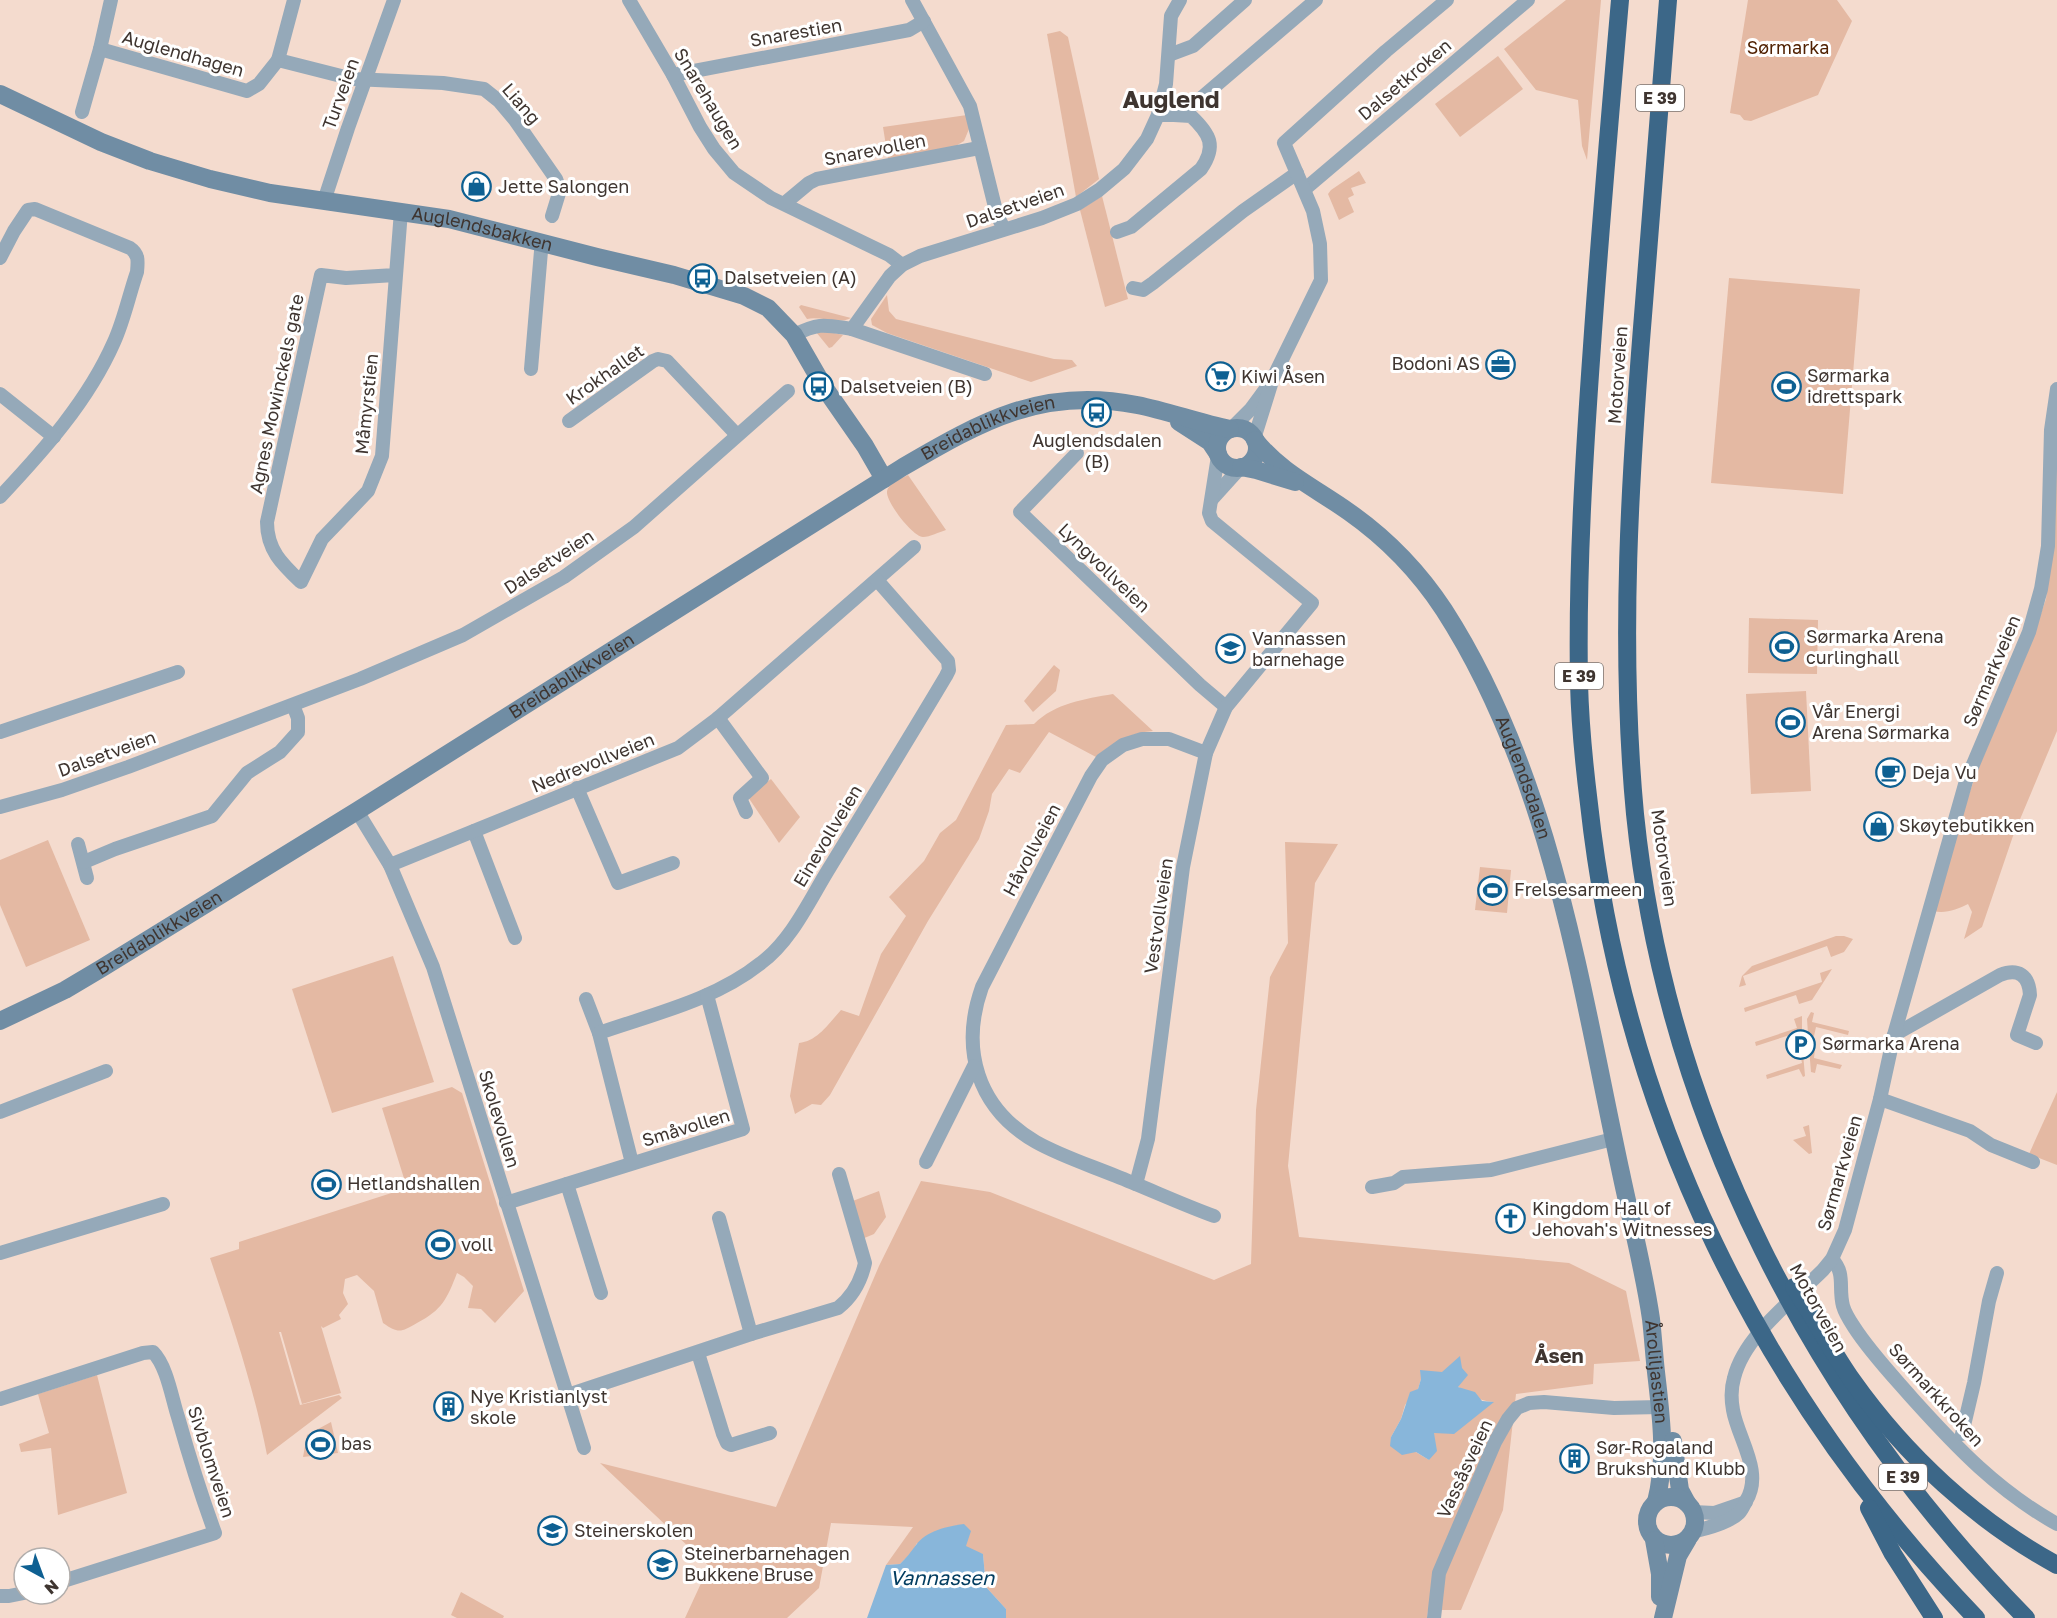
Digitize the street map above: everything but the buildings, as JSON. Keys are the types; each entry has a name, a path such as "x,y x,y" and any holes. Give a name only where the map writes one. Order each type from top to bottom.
{"highway":[{"name":"Motorveien","path":"1620,0 1584,459 1579,686 1596,865 1618,972 1637,1043 1669,1138 1690,1191 1743,1302 1796,1391 1844,1462 1915,1551 1976,1618"},
{"name":"Motorveien","path":"1668,0 1630,492 1627,674 1635,805 1649,906 1660,958 1678,1031 1728,1173 1762,1248 1812,1342 1863,1423 1918,1498 1978,1568 2026,1618"},
{"name":"E 39","path":"1762,1248 1794,1288 1852,1380 1906,1445 1978,1513 2024,1546 2057,1565"},
{"name":"E 39","path":"1844,1462 1893,1554 1934,1618"}],"main road":[{"name":"Auglendsbakken","path":"0,93 76,132 178,170 243,188 401,211 468,224 700,282 744,296 768,308 794,335 824,387 865,446 884,479"},
{"name":"Breidablikkveien","path":"0,1021 74,985 357,811 884,479 952,438 995,417 1035,405 1104,399 1231,429"},
{"name":"Breidablikkveien","path":"1162,411 1210,442 1218,455"},
{"path":"1240,428 1249,432 1255,440 1256,452 1251,462 1241,467 1231,467 1223,463 1218,455 1217,444 1222,435 1231,429 1240,428"},
{"name":"Auglendsdalen","path":"1255,440 1264,452 1307,486 1369,526 1417,573 1443,609 1492,698 1528,788 1562,904 1587,1003 1651,1319"},
{"name":"Auglendsdalen","path":"1241,467 1307,486"},
{"name":"Åroliljastien","path":"1651,1319 1663,1439 1663,1466 1656,1502"},
{"name":"Åroliljastien","path":"1651,1319 1661,1350 1680,1490 1690,1507"},
{"path":"1664,1608 1678,1556 1690,1536 1695,1525 1690,1507 1672,1497 1656,1502 1650,1508 1646,1525 1654,1540 1662,1545 1671,1546 1680,1544 1690,1536"},
{"path":"1654,1540 1664,1608"}],"street":[{"path":"82,112 111,0"},
{"name":"Auglendhagen","path":"100,49 247,91 259,84 278,60 294,0"},
{"name":"Turveien","path":"324,201 394,0"},
{"name":"Snarehaugen","path":"629,0 673,75 700,127 734,173 756,189 889,255 902,265"},
{"path":"912,0 970,106 997,214 1004,229"},
{"name":"Dalsetveien","path":"852,329 890,276 902,265 920,256 1042,218 1077,204 1099,190 1124,169 1165,115 1171,16 1180,0"},
{"path":"1169,55 1193,46 1245,0"},
{"path":"1165,115 1193,105 1316,0"},
{"name":"Dalsetkroken","path":"1297,172 1284,143 1386,51 1447,0"},
{"name":"Dalsetkroken","path":"1305,189 1528,0"},
{"name":"Snarestien","path":"673,75 909,30 924,21"},
{"path":"278,60 365,81"},
{"name":"Liang","path":"365,81 443,83 484,89 499,101 515,120 556,179 560,190 552,216"},
{"path":"1117,232 1131,227 1201,169 1209,158 1211,144 1205,129 1191,116 1165,115"},
{"name":"Snarevollen","path":"785,203 803,187 817,179 979,148"},
{"path":"1133,288 1143,290 1153,283 1243,211 1297,172 1313,211 1320,244 1321,280 1274,378 1255,440"},
{"path":"0,258 23,217 28,210 35,209 130,248 136,252 137,272 115,341 95,379 54,437 0,497"},
{"name":"Måmyrstien","path":"301,582 322,539 368,491 382,456 401,211"},
{"path":"531,369 543,243"},
{"name":"Agnes Mowinckels gate","path":"301,582 285,567 270,545 267,536 267,522 321,275 346,278 395,275"},
{"path":"794,335 821,324 852,329 985,374"},
{"name":"Krokhallet","path":"569,422 653,361 663,359 667,360 737,435"},
{"path":"1231,429 1251,409 1274,378"},
{"name":"Sørmarkveien","path":"1746,1502 1752,1487 1753,1474 1733,1410 1731,1392 1737,1368 1754,1338 1823,1270 1832,1258 1845,1230 1880,1099 1894,1035 1966,781 2036,611 2048,546 2051,430 2057,389"},
{"name":"Dalsetveien","path":"0,807 62,790 293,705 463,635 564,577 641,521 788,391"},
{"path":"0,394 54,437"},
{"name":"Lyngvollveien","path":"1077,453 1020,512 1200,685 1226,707"},
{"path":"1210,501 1218,455"},
{"path":"1210,501 1241,467"},
{"name":"Vestvollveien","path":"1136,1184 1148,1139 1185,855 1206,753 1226,707 1312,603 1212,521 1209,513 1210,501"},
{"name":"Nedrevollveien","path":"390,865 678,748 718,717 914,547"},
{"name":"Einevollveien","path":"598,1033 707,995 743,976 763,962 780,945 808,903 949,670 948,662 877,580"},
{"path":"1,731 178,672"},
{"path":"84,862 212,816 247,773 280,752 298,732 298,718 293,705"},
{"path":"718,717 762,778 740,798 746,812"},
{"name":"Håvollveien","path":"1136,1184 1046,1147 1023,1133 1006,1118 992,1100 974,1066 972,1035 975,1010 982,987 1091,776 1102,760 1123,745 1142,739 1168,739 1206,753"},
{"path":"577,788 618,883 673,863"},
{"name":"Skolevollen","path":"357,811 390,865 433,967 584,1448"},
{"path":"474,831 515,938"},
{"path":"78,844 87,878"},
{"path":"1894,1035 2000,975 2010,972 2022,974 2030,989 2017,1035 2036,1043"},
{"name":"Småvollen","path":"506,1203 743,1129 707,995"},
{"path":"586,999 598,1033 632,1163"},
{"path":"926,1162 974,1066"},
{"path":"0,1112 106,1071"},
{"name":"Sørmarkveien","path":"1880,1099 1970,1131 1991,1145 2033,1162"},
{"path":"1372,1186 1394,1183 1403,1177 1491,1170 1613,1139"},
{"path":"568,1395 751,1334 838,1308 849,1299 865,1263 839,1174"},
{"path":"567,1184 601,1293"},
{"path":"1136,1184 1175,1202 1214,1216"},
{"path":"0,1253 163,1204"},
{"path":"719,1218 751,1334"},
{"name":"Sørmarkkroken","path":"1832,1258 1840,1268 1843,1307 1864,1342 1896,1380 1961,1452 1988,1477 2027,1507 2057,1524"},
{"path":"1962,1434 1989,1301 1997,1273"},
{"name":"Sivblomveien","path":"0,1399 142,1353 153,1352 157,1356 168,1383 195,1476 215,1533 72,1578"},
{"path":"698,1353 727,1443 731,1445 770,1433"},
{"name":"Vassåsveien","path":"1434,1618 1439,1573 1495,1442 1517,1408 1529,1403 1544,1402 1614,1408 1660,1407"},
{"path":"1690,1507 1714,1513 1746,1502"},
{"path":"1690,1536 1739,1514 1746,1502"}],"green space":[{"path":"1566,0 1601,0 1587,160 1582,146 1578,100 1536,90 1504,49"},
{"name":"Sørmarka","path":"1748,0 1837,0 1852,21 1818,95 1751,121 1730,113"},
{"path":"1060,31 1068,37 1099,179 1076,197 1047,34"},
{"path":"1498,56 1523,89 1460,137 1435,104"},
{"path":"967,115 969,129 964,141 954,147 888,159 883,127"},
{"path":"1359,171 1366,183 1351,188 1354,195 1348,198 1354,212 1339,220 1328,194"},
{"path":"1102,196 1128,299 1105,307 1080,210"},
{"name":"Sørmarka idrettspark","path":"1729,278 1860,289 1843,494 1711,483"},
{"path":"887,295 889,311 896,319 1054,359 1072,360 1077,366 1031,382 887,333 872,325 871,319"},
{"path":"801,305 851,318 840,321 807,319 799,307"},
{"path":"825,331 843,335 829,348 816,332"},
{"path":"2057,414 2057,731 2013,836 1982,927 1964,939 1972,912 1968,904 1947,911 1934,911 1952,844 1976,774 2026,656 2046,599 2053,541"},
{"path":"908,475 946,530 923,537 913,531 895,511 888,497 888,489"},
{"path":"1749,618 1818,620 1817,674 1748,673"},
{"path":"1054,665 1060,670 1056,691 1033,712 1024,701"},
{"path":"1806,691 1811,791 1751,794 1746,694"},
{"path":"1113,694 1153,731 1122,739 1096,757 1049,732 1020,773 1009,769 992,794 989,811 979,839 928,921 830,1095 821,1105 812,1104 795,1114 790,1096 799,1043 812,1039 841,1010 859,1016 881,954 906,916 889,897 924,861 940,833 956,820 1006,725 1034,724 1051,711 1061,707 1081,700"},
{"path":"771,779 800,817 779,843 748,797"},
{"path":"48,840 90,940 26,967 0,905 0,860"},
{"path":"1285,842 1338,844 1315,883 1288,1166 1299,1237 1569,1263 1626,1291 1640,1361 1594,1364 1593,1384 1516,1394 1503,1510 1461,1610 1428,1610 1427,1618 1006,1618 1006,1609 986,1587 983,1554 917,1543 900,1564 886,1565 913,1527 831,1523 819,1588 787,1618 685,1618 709,1566 600,1463 776,1507 879,1266 921,1181 990,1192 1214,1280 1251,1264 1256,1110 1270,977 1288,943","holes":["1442,1372 1471,1395 1493,1402 1434,1433 1429,1460 1391,1437 1401,1419 1405,1405 1418,1389 1421,1379"]},
{"name":"Frelsesarmeen","path":"1480,867 1511,870 1507,913 1475,910"},
{"path":"1836,936 1853,939 1844,952 1831,957 1827,946 1743,976 1746,985 1739,987 1742,976 1752,966"},
{"path":"393,956 434,1082 332,1113 292,989"},
{"path":"1832,969 1812,1000 1799,1004 1796,995 1745,1012 1744,1008 1822,982 1820,973"},
{"path":"1811,1012 1814,1013 1812,1022 1849,1031 1848,1035 1816,1027 1814,1036 1808,1034 1807,1019"},
{"path":"1802,1016 1802,1040 1796,1042 1793,1034 1756,1046 1755,1042 1797,1028 1794,1019"},
{"path":"1809,1048 1815,1049 1814,1058 1842,1065 1840,1069 1817,1064 1815,1073 1811,1072"},
{"path":"1803,1053 1805,1076 1803,1077 1799,1069 1767,1079 1766,1075 1802,1063 1800,1054"},
{"path":"452,1087 462,1093 524,1291 495,1323 481,1309 468,1308 473,1286 457,1273 447,1297 438,1308 407,1328 397,1330 383,1323 374,1291 357,1275 345,1279 343,1293 348,1304 339,1315 341,1319 323,1328 321,1326 341,1393 302,1404 281,1332 279,1332 300,1405 339,1395 342,1398 267,1455 249,1380 210,1258 239,1249 239,1242 407,1188 382,1108"},
{"path":"2057,1092 2057,1165 2029,1154"},
{"path":"1809,1125 1812,1153 1809,1154 1793,1140 1806,1136 1803,1127"},
{"path":"879,1191 886,1217 874,1234 862,1239 850,1202"},
{"path":"97,1375 127,1493 58,1515 51,1448 21,1452 19,1444 49,1433 38,1394"},
{"name":"bas","path":"331,1422 338,1453 303,1457 307,1435"},
{"path":"461,1592 504,1616 503,1618 457,1618 451,1615"}],"water":[{"path":"1460,1356 1462,1368 1468,1375 1458,1387 1475,1392 1482,1401 1494,1402 1454,1434 1434,1433 1437,1451 1429,1460 1416,1452 1402,1455 1390,1446 1391,1437 1401,1419 1410,1392 1418,1389 1421,1379 1420,1370 1442,1372"},
{"name":"Vannassen","path":"964,1524 971,1531 966,1546 983,1554 986,1587 1006,1609 1006,1618 867,1618 886,1565 900,1564 925,1536 944,1528"}],"place":[{"name":"Jette Salongen","path":"477,187"},
{"name":"Dalsetveien (A)","path":"703,278"},
{"name":"Bodoni AS","path":"1501,364"},
{"name":"Kiwi Åsen","path":"1220,377"},
{"name":"Sørmarka idrettspark","path":"1786,386"},
{"name":"Dalsetveien (B)","path":"819,387"},
{"name":"Auglendsdalen (B)","path":"1097,412"},
{"name":"Sørmarka Arena curlinghall","path":"1785,647"},
{"name":"Vannassen barnehage","path":"1231,649"},
{"name":"Vår Energi Arena Sørmarka","path":"1791,722"},
{"name":"Deja Vu","path":"1891,773"},
{"name":"Skøytebutikken","path":"1878,826"},
{"name":"Frelsesarmeen","path":"1493,890"},
{"name":"Sørmarka Arena","path":"1801,1044"},
{"name":"Hetlandshallen","path":"326,1184"},
{"name":"Kingdom Hall of Jehovah's Witnesses","path":"1511,1219"},
{"name":"voll","path":"440,1245"},
{"name":"Nye Kristianlyst skole","path":"449,1407"},
{"name":"bas","path":"320,1444"},
{"name":"Sør-Rogaland Brukshund Klubb","path":"1575,1458"},
{"name":"Steinerskolen","path":"553,1531"},
{"name":"Steinerbarnehagen Bukkene Bruse","path":"663,1564"}],"district":[{"name":"Auglend","path":"1171,100"},
{"name":"Åsen","path":"1559,1356"}]}
